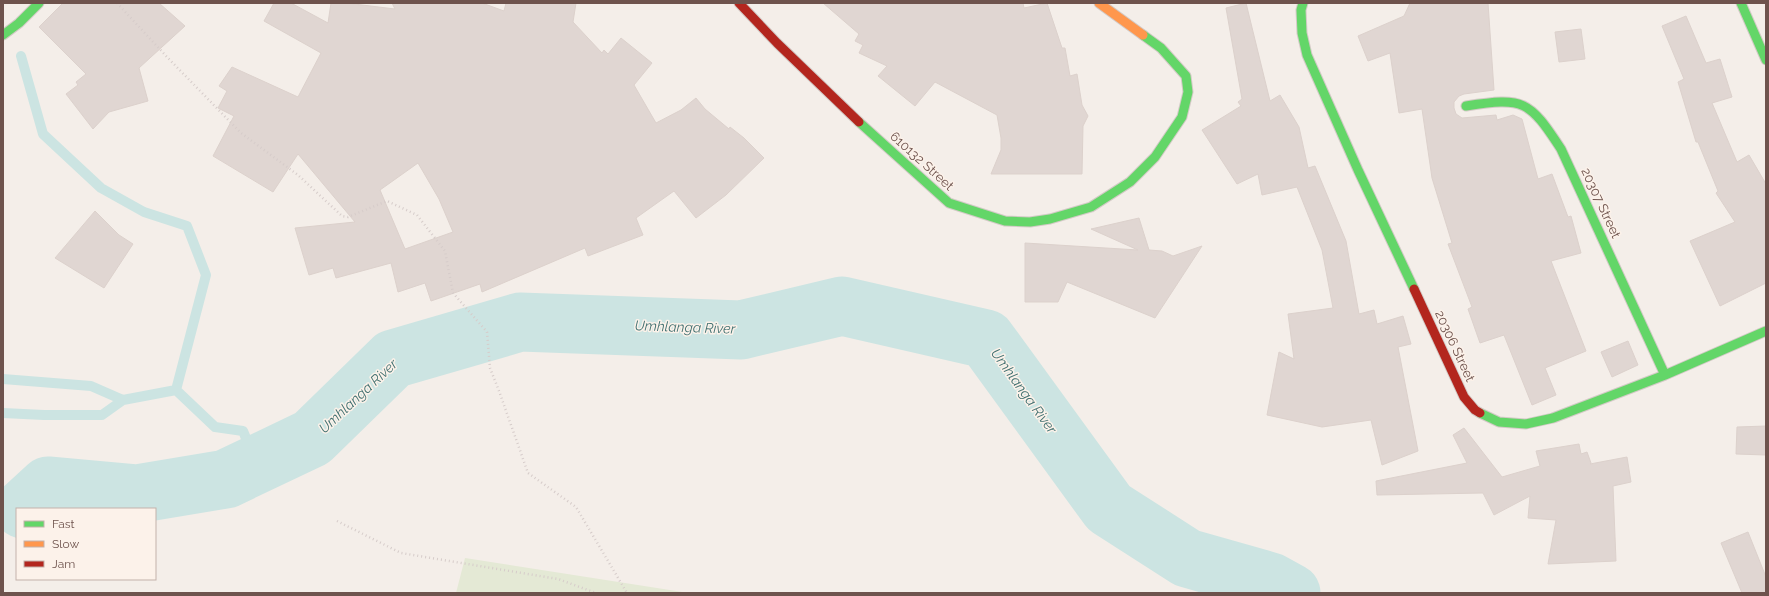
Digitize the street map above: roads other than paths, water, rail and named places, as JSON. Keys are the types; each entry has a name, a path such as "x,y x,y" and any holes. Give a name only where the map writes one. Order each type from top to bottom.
{"street":[{"path":"3,35 19,23 39,3"},
{"name":"610132 Street","path":"739,3 800,65 874,136 949,203 1005,221 1030,222 1091,207 1130,182 1155,157 1182,117 1188,92 1186,76 1161,48 1099,3"},
{"name":"20306 Street","path":"1303,3 1301,10 1302,33 1307,55 1464,398 1475,410 1499,422 1526,424 1553,418 1665,375 1766,332"},
{"path":"1741,3 1766,60"},
{"name":"20307 Street","path":"1466,106 1498,101 1524,105 1542,122 1561,149 1665,375"}],"waterway":[{"path":"21,56 43,134 101,188 144,212 187,226 206,275 176,390 215,427 243,431 252,453 272,457"},
{"name":"Umhlanga River","path":"24,508 48,486 136,494 226,479 312,438 393,359 520,322 741,330 842,306 986,339 1109,508 1187,558 1271,582 1291,593"},
{"path":"3,379 91,386 123,400 176,390"},
{"path":"3,413 102,415 123,400"}]}
